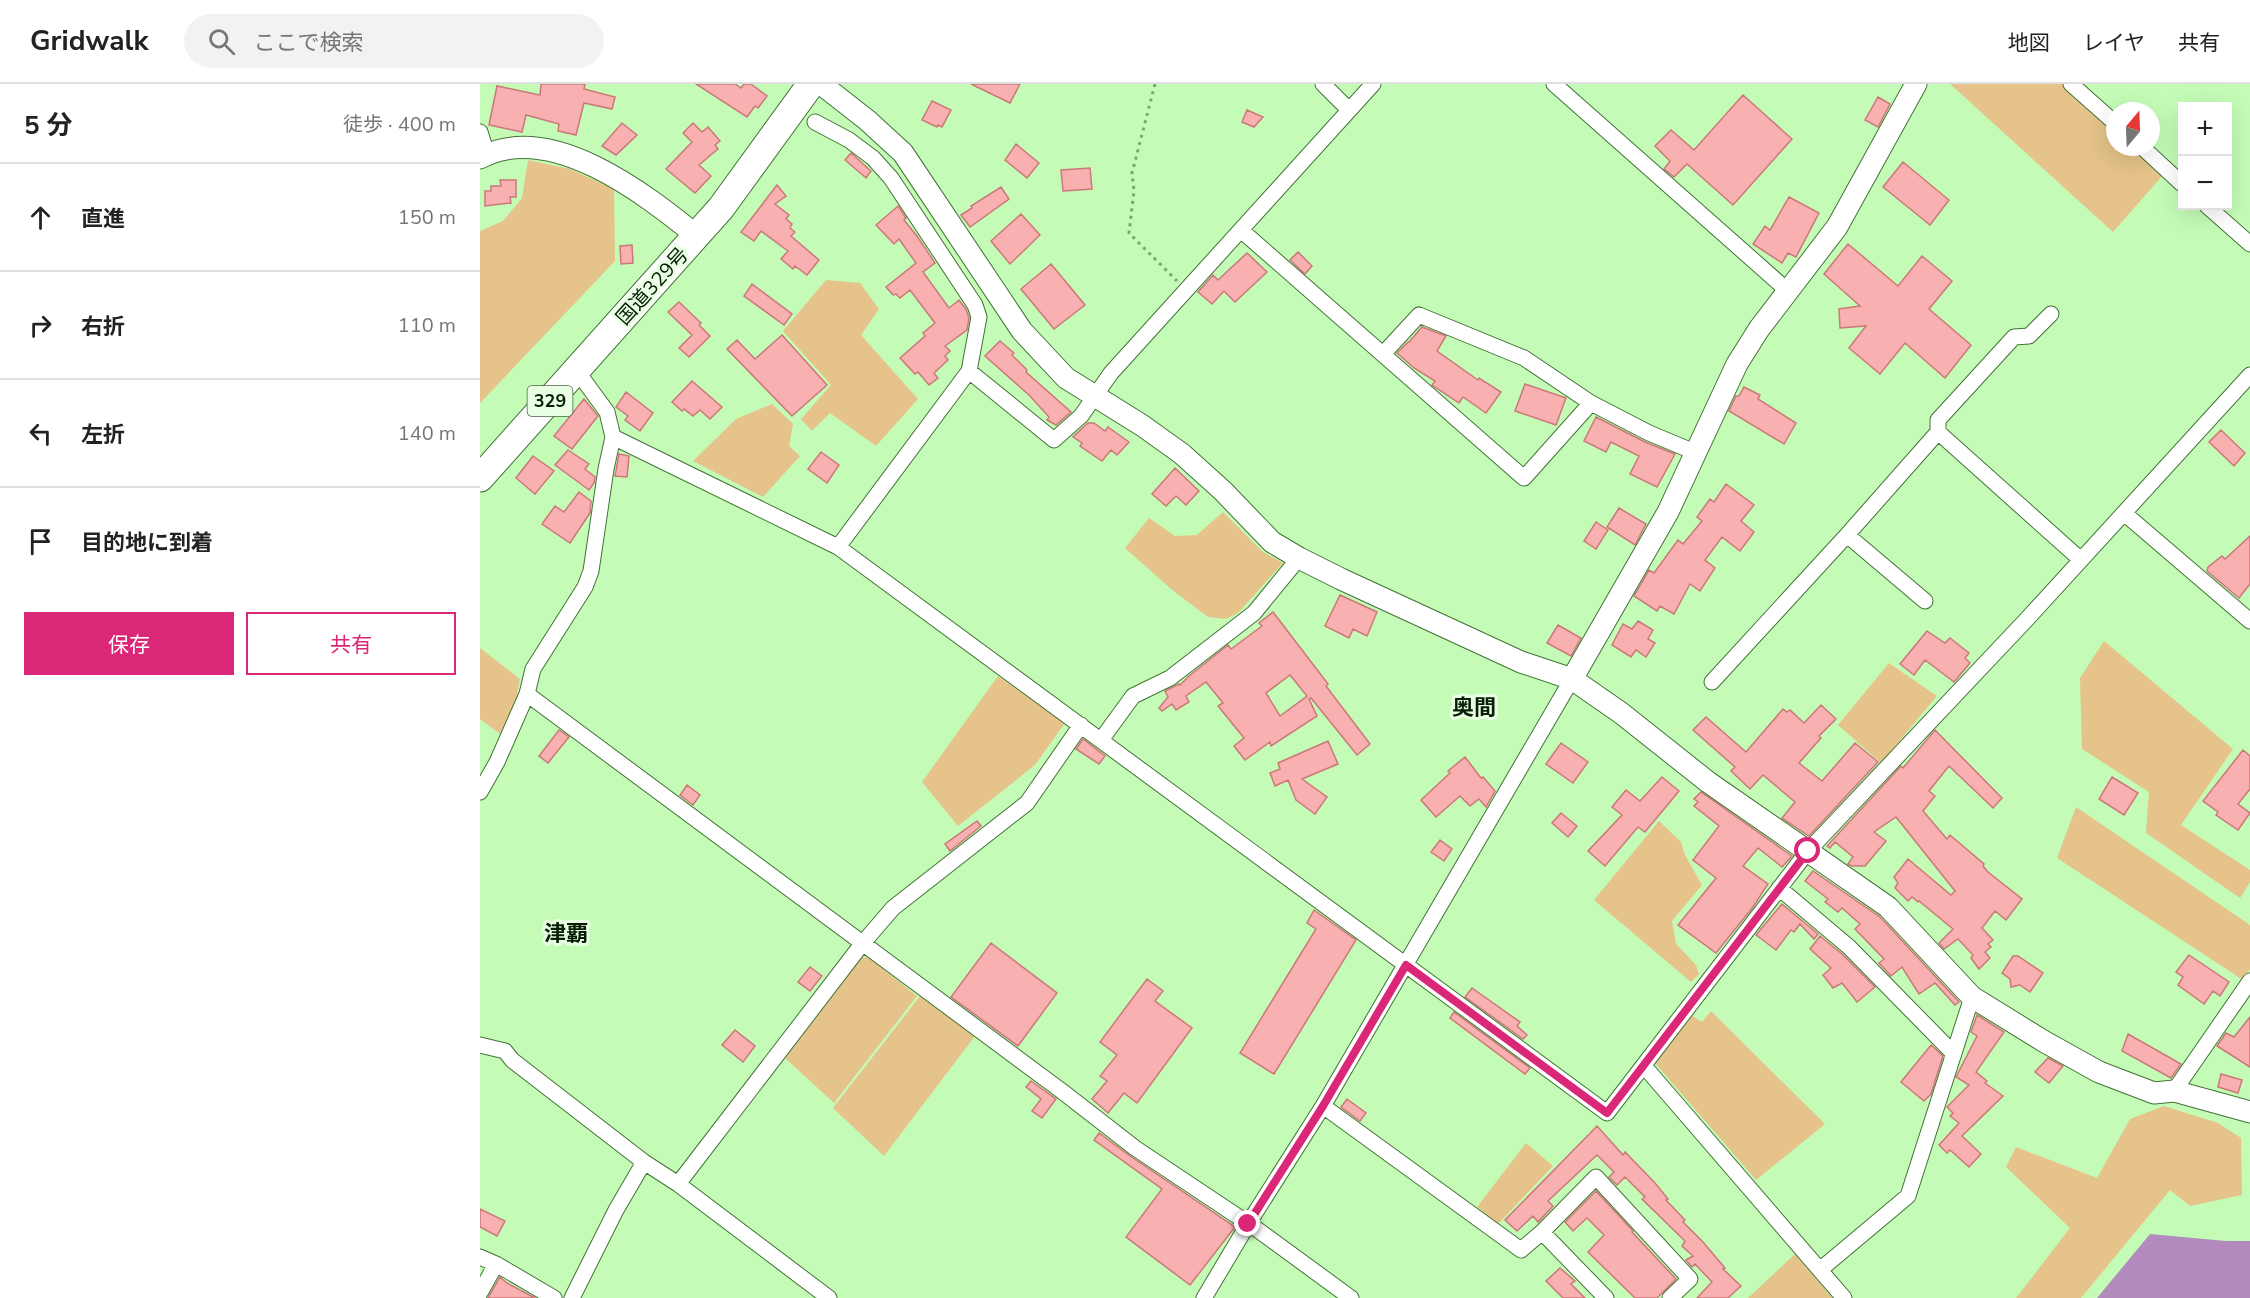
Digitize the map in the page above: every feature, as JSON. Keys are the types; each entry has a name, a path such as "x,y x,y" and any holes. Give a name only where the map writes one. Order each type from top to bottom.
{"highway":[{"name":"国道329号","path":"480,477 725,203 811,84"}],"street":[{"path":"821,84 867,120 903,153 1022,331 1066,378 1182,454 1223,491 1272,542 1299,558 1521,662 1572,679 1621,713 1708,782 1888,907 1972,997 2099,1072 2154,1093 2174,1091 2250,1112"},
{"path":"1323,84 1349,110"},
{"path":"969,370 1054,440 1081,416 1112,373 1373,84"},
{"path":"1554,84 1788,291"},
{"path":"1204,1298 1323,1106 1668,512 1737,364 1759,329 1837,227 1916,84"},
{"path":"2072,84 2106,115"},
{"path":"815,122 873,158 891,178 975,305 979,317 969,370 838,547"},
{"path":"480,132 483,156 510,147 532,147 581,160 657,205 697,236"},
{"path":"873,158 890,141"},
{"path":"2152,156 2178,180"},
{"path":"2212,210 2250,244"},
{"path":"1242,231 1524,478 1591,403"},
{"path":"1712,682 1847,536 1938,432 1938,420 2014,337 2029,336 2051,314"},
{"path":"1383,354 1419,315 1524,358 1591,403 1650,433 1697,453"},
{"path":"480,792 497,762 527,694 533,669 585,587 591,572 613,437 607,412 577,371"},
{"path":"613,437 838,547 1607,1113 1808,851 2081,560 2250,375"},
{"path":"1938,432 2081,560"},
{"path":"2124,513 2250,621"},
{"path":"1847,536 1925,601"},
{"path":"1101,740 1133,696 1170,678 1254,613 1299,558"},
{"path":"527,694 1135,1148 1248,1224 1351,1298"},
{"path":"678,1184 862,944 893,908 1027,803 1081,725"},
{"path":"1779,888 1849,947 1954,1054"},
{"path":"2174,1091 2250,981"},
{"path":"1821,1269 1908,1196 1972,997"},
{"path":"480,1045 505,1051 512,1060 644,1162 678,1184 829,1298"},
{"path":"1644,1066 1844,1298"},
{"path":"1323,1106 1521,1250 1596,1177 1690,1279 1670,1298"},
{"path":"572,1298 616,1210 644,1162"},
{"path":"1542,1232 1606,1298"},
{"path":"480,1257 554,1298"},
{"path":"480,1293 496,1264"}],"path":[{"path":"1155,84 1132,172 1134,191 1129,233 1187,290"}],"shaded area":[{"path":"1950,84 2065,84 2106,121 2106,156 2144,156 2164,174 2113,232"},
{"path":"528,160 570,169 614,189 615,261 480,403 480,231 503,221 522,198"},
{"path":"826,280 860,283 879,309 861,335 918,399 876,446 830,413 812,431 801,419 831,385 783,331"},
{"path":"772,404 793,424 789,446 800,456 763,497 693,461 736,419"},
{"path":"1223,512 1263,552 1283,563 1238,613 1226,619 1208,617 1171,589 1125,548 1149,518 1175,536 1197,535"},
{"path":"2104,641 2233,749 2181,825 2250,870 2250,882 2240,898 2146,833 2149,792 2082,749 2080,678"},
{"path":"480,648 520,679 516,700 500,734 480,719"},
{"path":"1889,663 1937,696 1881,763 1838,725"},
{"path":"998,676 1065,723 1035,765 958,826 922,782"},
{"path":"2076,807 2250,925 2250,969 2243,980 2057,858"},
{"path":"1659,821 1681,842 1685,855 1702,885 1672,921 1676,944 1696,965 1699,974 1691,982 1594,900"},
{"path":"861,957 868,957 917,996 834,1103 785,1058"},
{"path":"920,996 975,1036 884,1156 833,1108"},
{"path":"1711,1011 1825,1124 1756,1180 1655,1063 1691,1015 1702,1022"},
{"path":"2164,1106 2218,1123 2241,1138 2242,1195 2190,1206 2170,1190 2081,1298 2016,1298 2070,1228 2006,1167 2016,1147 2097,1178 2130,1119"},
{"path":"1526,1143 1553,1166 1498,1224 1477,1207"},
{"path":"2150,1234 2250,1241 2250,1298 2097,1298"},
{"path":"1795,1254 1832,1298 1748,1298"}],"building":[{"path":"541,84 585,84 584,89 615,97 612,109 584,103 576,135 558,131 559,124 526,115 522,132 489,125 497,86 540,95"},
{"path":"696,84 735,84 741,88 744,84 751,84 767,96 747,117"},
{"path":"971,84 1020,84 1010,103"},
{"path":"1743,95 1792,139 1733,205 1687,164 1674,177 1664,169 1670,161 1655,146 1671,130 1694,150"},
{"path":"1878,97 1890,104 1878,127 1865,120"},
{"path":"932,101 951,110 942,127 922,120"},
{"path":"1247,110 1263,117 1254,127 1242,122"},
{"path":"622,123 637,135 616,155 602,146"},
{"path":"693,123 702,132 708,127 720,141 715,145 718,149 699,165 711,176 695,193 666,169 692,142 683,133"},
{"path":"1016,144 1039,163 1027,178 1005,160"},
{"path":"851,153 871,171 866,178 845,160"},
{"path":"1903,162 1949,200 1930,225 1883,187"},
{"path":"1090,168 1092,189 1063,191 1061,170"},
{"path":"500,180 516,180 516,197 510,197 511,203 485,206 485,191 491,191 491,186 501,186"},
{"path":"777,185 786,196 775,204 789,215 786,219 792,224 790,228 795,232 791,236 819,260 807,275 795,266 793,269 781,259 788,251 761,231 754,241 741,232"},
{"path":"1001,187 1009,199 970,227 961,215"},
{"path":"1789,197 1819,213 1796,257 1788,253 1782,263 1753,244 1765,226 1770,230"},
{"path":"898,206 906,218 904,220 935,263 923,272 949,308 959,300 969,318 967,330 945,346 950,351 945,356 948,360 934,373 938,378 929,385 918,372 915,374 900,358 925,336 923,333 935,323 910,290 900,298 896,294 893,295 886,287 916,263 899,239 894,244 876,225"},
{"path":"1021,214 1040,235 1010,264 991,241"},
{"path":"1848,244 1898,286 1922,256 1952,281 1929,309 1971,345 1945,378 1905,343 1880,374 1849,348 1866,326 1840,328 1839,309 1860,306 1824,274"},
{"path":"632,245 633,263 621,264 620,246"},
{"path":"1298,252 1312,266 1305,274 1290,260"},
{"path":"1247,253 1267,272 1235,302 1224,291 1212,304 1198,292 1213,275 1218,280"},
{"path":"1051,264 1085,305 1054,329 1021,289"},
{"path":"752,284 792,314 784,325 744,296"},
{"path":"679,302 701,323 699,325 710,336 689,357 679,348 692,335 668,312"},
{"path":"1422,327 1446,336 1437,351 1478,380 1479,378 1501,392 1486,413 1463,397 1459,403 1432,385 1435,381 1414,368 1397,353"},
{"path":"782,335 827,385 792,416 727,349 737,340 755,359"},
{"path":"1000,341 1014,353 1012,355 1027,370 1026,372 1071,412 1056,425 1047,420 1049,417 1029,395 985,356"},
{"path":"692,381 722,407 710,419 700,410 693,416 684,409 682,411 672,402"},
{"path":"1525,384 1566,398 1556,425 1515,411"},
{"path":"1744,387 1760,395 1758,399 1796,423 1784,444 1729,411 1736,396 1739,396"},
{"path":"626,392 653,413 640,431 625,420 628,416 616,407"},
{"path":"584,399 598,416 572,449 554,436"},
{"path":"1596,417 1645,442 1675,454 1657,487 1630,474 1639,456 1611,442 1606,452 1584,441"},
{"path":"1088,423 1094,423 1105,431 1108,427 1129,442 1117,455 1111,450 1102,461 1080,446 1082,443 1073,437"},
{"path":"2221,430 2245,453 2234,466 2209,442"},
{"path":"568,450 589,464 585,469 595,477 589,490 555,465"},
{"path":"821,452 839,465 827,483 808,469"},
{"path":"619,454 629,456 627,477 615,476"},
{"path":"533,456 554,471 535,494 516,478"},
{"path":"1175,468 1199,491 1186,505 1176,496 1166,506 1152,494"},
{"path":"1726,484 1754,505 1741,521 1754,532 1740,551 1722,537 1705,560 1715,568 1700,591 1690,584 1674,614 1660,606 1657,611 1634,596 1649,570 1654,573 1678,540 1683,544 1702,521 1697,517 1710,499 1714,502"},
{"path":"579,492 591,501 590,513 570,543 542,524 555,506 564,512"},
{"path":"1619,508 1646,524 1635,545 1607,527"},
{"path":"1596,522 1608,530 1596,549 1584,541"},
{"path":"2250,536 2250,584 2239,598 2207,571 2208,567 2222,556 2225,559"},
{"path":"1340,595 1377,612 1367,636 1353,629 1349,638 1325,626"},
{"path":"1273,612 1328,684 1326,686 1370,744 1357,755 1311,698 1309,699 1317,716 1271,746 1270,742 1245,760 1234,746 1244,738 1218,706 1223,703 1206,682 1186,696 1189,702 1176,710 1172,704 1162,711 1159,708 1168,697 1165,691 1180,685 1228,645 1231,649 1262,626 1259,623","holes":["1290,675 1307,696 1280,716 1266,693"]},
{"path":"1638,621 1653,630 1648,639 1655,643 1646,657 1636,650 1631,657 1612,645 1623,624 1632,629"},
{"path":"1558,625 1581,638 1571,656 1547,643"},
{"path":"1927,631 1945,643 1950,638 1969,653 1965,658 1970,663 1954,682 1925,660 1914,675 1900,664"},
{"path":"1821,705 1836,719 1819,736 1821,738 1799,763 1822,781 1855,743 1878,762 1809,836 1782,818 1795,802 1763,775 1750,789 1731,771 1735,767 1693,730 1706,717 1746,752 1783,709 1787,712 1790,710 1804,723"},
{"path":"559,730 569,737 548,763 539,756"},
{"path":"1935,730 2002,798 1993,808 1949,766 1929,791 1935,796 1923,811 1947,839 1950,835 1984,864 1988,872 2022,899 2006,920 1995,911 1982,928 1993,940 1988,944 1991,947 1985,952 1990,958 1979,969 1971,958 1973,955 1958,939 1944,949 1939,943 1953,929 1919,901 1912,897 1908,901 1895,888 1898,883 1894,877 1908,859 1951,895 1955,891 1896,817 1874,832 1886,841 1865,866 1848,864 1853,857 1835,842 1830,848 1827,846 1901,766 1903,768"},
{"path":"1083,739 1105,756 1099,764 1076,749"},
{"path":"1328,741 1338,764 1302,779 1327,797 1315,814 1296,800 1288,780 1275,786 1270,773 1280,769 1278,763"},
{"path":"1561,743 1588,762 1573,783 1546,764"},
{"path":"2243,750 2250,756 2250,789 2238,804 2250,813 2238,830 2216,815 2218,812 2203,801"},
{"path":"1465,757 1481,778 1483,777 1495,791 1486,807 1479,799 1470,806 1460,796 1436,817 1421,800 1450,773 1448,771"},
{"path":"1662,777 1679,791 1645,832 1638,827 1605,866 1588,851 1622,815 1612,807 1626,790 1640,801"},
{"path":"2112,777 2138,793 2124,815 2099,799"},
{"path":"687,785 700,795 693,805 680,795"},
{"path":"1701,792 1792,856 1782,867 1758,848 1743,866 1768,884 1753,907 1716,953 1678,925 1716,878 1693,860 1719,826 1694,806 1698,802 1694,799"},
{"path":"1561,813 1577,826 1568,837 1552,823"},
{"path":"977,821 981,826 950,851 945,844"},
{"path":"1440,840 1452,849 1444,861 1431,852"},
{"path":"1813,871 1880,917 1959,1002 1955,1005 1935,983 1919,994 1902,967 1891,976 1879,963 1884,959 1855,929 1860,924 1842,908 1838,912 1825,902 1828,899 1805,881"},
{"path":"1782,904 1818,934 1814,939 1800,924 1794,932 1791,930 1776,950 1756,935"},
{"path":"1314,910 1356,940 1274,1074 1240,1053 1316,929 1307,923"},
{"path":"1820,936 1875,987 1857,1002 1842,983 1833,988 1823,975 1831,968 1810,949"},
{"path":"991,943 1057,993 1018,1046 951,997"},
{"path":"2189,955 2229,982 2220,996 2213,991 2204,1004 2178,985 2183,977 2176,972"},
{"path":"2013,956 2018,956 2043,973 2030,992 2020,985 2011,987 2010,979 2002,973"},
{"path":"810,967 822,976 810,991 798,982"},
{"path":"1147,979 1163,991 1155,1001 1192,1028 1137,1103 1124,1093 1108,1113 1092,1099 1107,1081 1100,1076 1117,1055 1100,1042"},
{"path":"1472,988 1520,1022 1517,1026 1527,1035 1523,1039 1465,997"},
{"path":"1454,1012 1530,1068 1525,1074 1450,1018"},
{"path":"1977,1015 2004,1032 1976,1072 1987,1081 1985,1083 2003,1096 1962,1136 1981,1154 1969,1167 1950,1150 1947,1153 1939,1145 1959,1123 1950,1116 1953,1113 1947,1107 1969,1085 1956,1077 1977,1036 1971,1032"},
{"path":"2250,1017 2250,1067 2217,1046 2226,1033 2234,1037"},
{"path":"735,1030 755,1046 743,1062 722,1045"},
{"path":"2128,1034 2181,1064 2171,1078 2122,1051"},
{"path":"1931,1045 1943,1056 1931,1094 1924,1101 1901,1082"},
{"path":"2048,1058 2063,1066 2049,1083 2035,1072"},
{"path":"2221,1074 2242,1080 2238,1093 2218,1087"},
{"path":"1031,1081 1056,1099 1042,1118 1032,1111 1041,1099 1026,1087"},
{"path":"1347,1099 1366,1113 1360,1121 1341,1107"},
{"path":"1597,1126 1623,1155 1625,1152 1655,1183 1668,1199 1666,1200 1685,1220 1683,1222 1703,1242 1725,1268 1723,1269 1741,1286 1728,1298 1697,1298 1712,1282 1695,1264 1692,1267 1686,1260 1693,1256 1682,1246 1685,1241 1642,1199 1645,1197 1625,1177 1617,1185 1609,1177 1614,1172 1597,1155 1548,1201 1553,1206 1538,1222 1533,1216 1517,1231 1505,1220"},
{"path":"1099,1133 1235,1227 1190,1285 1126,1237 1162,1189 1094,1140"},
{"path":"1596,1191 1676,1279 1657,1298 1635,1298 1588,1252 1604,1235 1587,1218 1573,1231 1565,1222"},
{"path":"480,1209 505,1221 497,1236 480,1227"},
{"path":"1560,1268 1575,1281 1571,1284 1585,1298 1563,1298 1546,1281"},
{"path":"500,1277 507,1283 535,1298 488,1298"}],"district":[{"name":"奥間","path":"1474,707"},
{"name":"津覇","path":"566,933"}],"route":[{"path":"1248,1224 1323,1106 1406,965 1607,1113 1808,851"}]}
